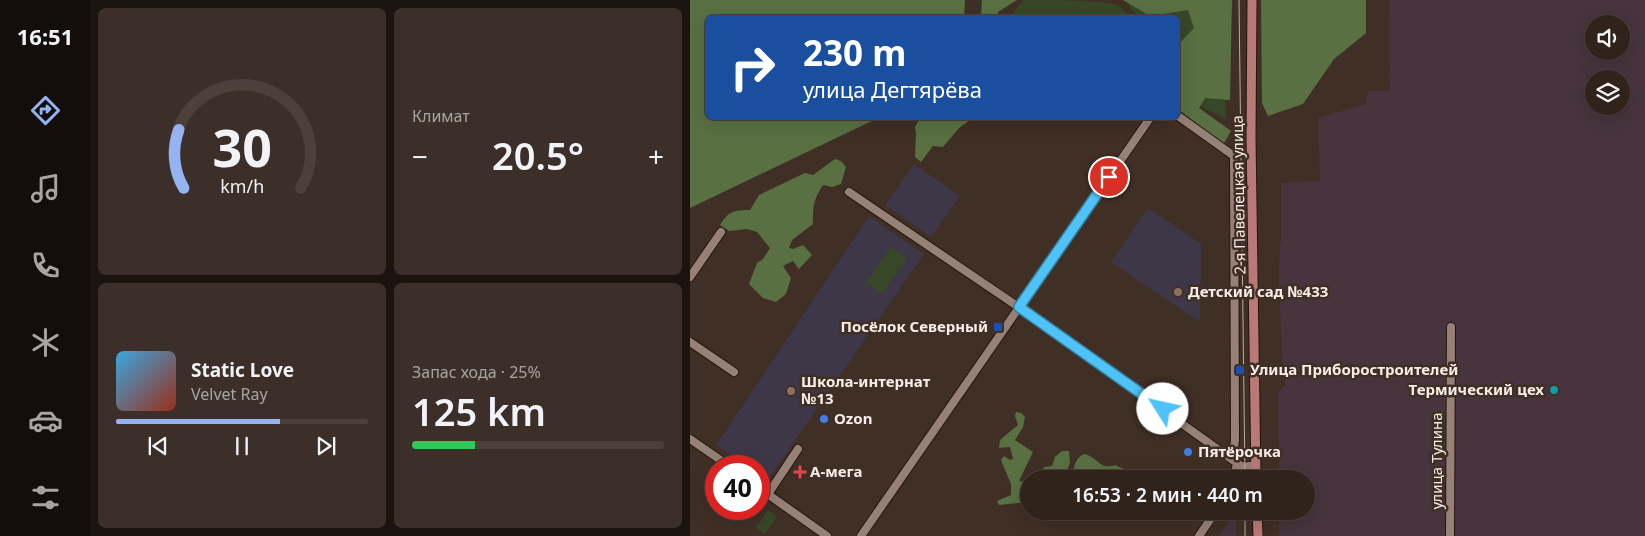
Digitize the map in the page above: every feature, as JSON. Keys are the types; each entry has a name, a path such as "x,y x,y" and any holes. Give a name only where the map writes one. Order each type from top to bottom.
{"main road":[{"name":"2-я Павелецкая улица","path":"1252,0 1251,137 1256,470"},
{"path":"1257,520 1258,536"}],"street":[{"path":"1180,117 1234,156 1235,470"},
{"path":"861,536 1149,120"},
{"path":"849,192 1019,307 1235,462 1243,467 1256,465"},
{"path":"690,277 722,232"},
{"name":"улица Тулина","path":"1450,536 1451,327"},
{"path":"690,342 734,372"},
{"path":"690,439 713,455"},
{"path":"770,491 798,449"},
{"path":"770,495 827,536"},
{"path":"1199,536 1210,520"}],"shaded area":[{"path":"1389,0 1645,0 1645,536 1279,536 1279,520 1315,520 1315,470 1279,470 1278,393 1285,385 1279,284 1281,183 1320,181 1318,118 1366,104 1368,91 1390,91"},
{"path":"914,164 960,196 931,237 885,205"},
{"name":"Детский сад №433","path":"1148,208 1201,244 1200,322 1111,262"},
{"name":"Школа-интернат №13","path":"869,216 924,254 770,477 770,455 730,455 716,445"},
{"path":"1230,520 1236,520 1236,536 1219,536"}],"green space":[{"path":"690,0 965,0 964,15 705,15 705,120 874,120 690,208"},
{"path":"982,0 1017,0 998,12 999,15 981,15"},
{"path":"1024,0 1084,1 1115,4 1128,15 1013,15"},
{"path":"1123,0 1232,0 1230,100 1205,98 1199,108 1231,131 1223,145 1180,111 1180,43 1194,28 1188,10 1148,15"},
{"path":"1127,0 1221,0 1226,119 1180,97 1180,15 1138,15 1130,8"},
{"path":"1261,0 1366,0 1366,33 1334,59 1303,104 1268,116 1262,103"},
{"path":"919,120 970,120 959,128 943,147 933,146 921,162 915,157 915,127"},
{"path":"835,159 841,161 846,167 841,184 832,187 823,185 814,204 813,224 792,240 789,248 793,249 803,245 812,255 799,269 793,261 783,266 791,278 786,294 776,302 763,298 749,284 757,263 763,259 770,248 757,232 747,229 729,231 720,225 732,212 750,210 759,195 805,173 813,175"},
{"path":"891,247 907,258 882,294 866,283"},
{"path":"1016,412 1021,413 1025,417 1023,427 1015,440 1033,452 1024,470 1020,470 1020,502 999,505 997,501 1011,495 1011,484 1001,460 1004,456 1010,460 1013,459 1010,447 999,448 1000,440 1018,425 1015,416"},
{"path":"1062,451 1069,451 1070,463 1067,470 1042,470 1044,467 1052,466 1055,457"},
{"path":"1084,454 1088,455 1102,465 1115,465 1126,470 1074,470 1076,461"},
{"path":"770,511 777,516 765,534 756,528 761,520 770,520"}],"tram line":[{"path":"1239,0 1245,470"},
{"path":"1245,520 1245,536"}],"place":[{"name":"Детский сад №433","path":"1178,292"},
{"name":"Посёлок Северный","path":"998,327"},
{"name":"Улица Приборостроителей","path":"1240,370"},
{"name":"Термический цех","path":"1554,390"},
{"name":"Школа-интернат №13","path":"791,391"},
{"name":"Ozon","path":"824,419"},
{"name":"Пятёрочка","path":"1188,452"},
{"name":"А-мега","path":"800,472"}],"route":[{"path":"1109,177 1019,307 1163,409"}]}
